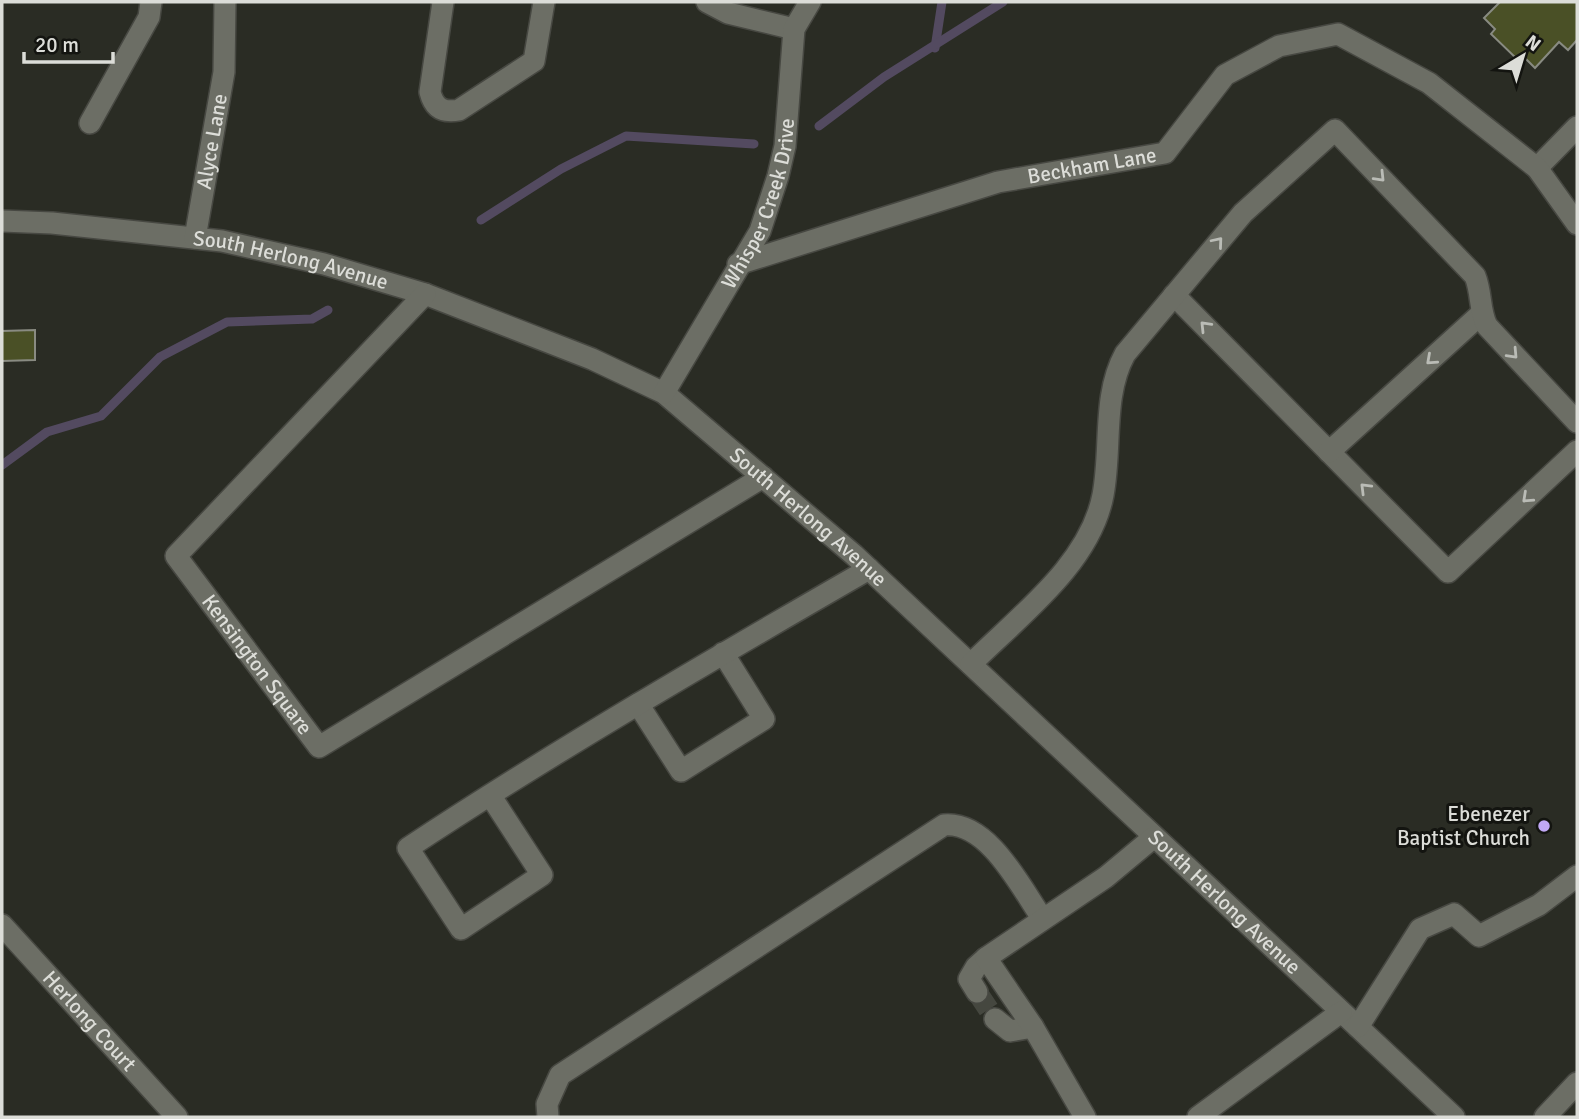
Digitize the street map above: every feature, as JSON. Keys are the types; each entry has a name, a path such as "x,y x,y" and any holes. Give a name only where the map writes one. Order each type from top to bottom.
{"street":[{"path":"90,123 149,17 151,2"},
{"name":"Alyce Lane","path":"195,238 224,72 225,2"},
{"path":"443,2 430,92 439,109 450,112 459,110 534,61 544,2"},
{"path":"708,2 728,13 794,29"},
{"name":"Whisper Creek Drive","path":"664,393 738,264 760,231 785,146 794,29 810,2"},
{"name":"Beckham Lane","path":"738,264 998,182 1165,153 1225,75 1279,46 1338,34 1429,83 1537,168 1577,225"},
{"path":"1537,168 1577,127"},
{"path":"971,664 1075,559 1094,530 1103,494 1114,375 1125,354 1243,213 1335,130 1475,275 1482,300 1481,314 1487,326 1577,422"},
{"name":"South Herlong Avenue","path":"2,222 52,223 222,241 324,264 425,294 592,359 664,393 869,569 1454,1117"},
{"name":"Kensington Square","path":"425,294 176,556 319,747 763,477"},
{"path":"1174,295 1448,572 1577,451"},
{"path":"1329,452 1481,314"},
{"path":"490,795 542,875 461,929 408,848 490,795 723,653 869,569"},
{"path":"639,704 681,771 764,719 723,653"},
{"path":"548,1117 547,1104 560,1075 944,825 959,823 974,831 1002,859 1041,918"},
{"path":"978,992 969,979 976,967 986,958 1041,918 1106,877 1154,837"},
{"path":"1357,1027 1420,929 1454,914 1479,936 1539,905 1577,876"},
{"name":"Herlong Court","path":"2,925 177,1117"},
{"path":"986,958 1033,1027 1085,1117"},
{"path":"1198,1117 1341,1012"},
{"path":"995,1019 1010,1031 1033,1027"},
{"path":"1545,1117 1577,1083"}],"building":[{"path":"1500,2 1577,2 1577,40 1568,50 1559,42 1535,68 1523,56 1519,61 1491,34 1495,29 1484,18"},
{"path":"35,330 35,360 2,361 2,331"}],"waterway":[{"path":"935,48 942,2"},
{"path":"819,126 884,77 1003,2"},
{"path":"481,220 561,169 626,136 754,144"},
{"path":"2,465 47,432 101,416 160,357 227,322 312,319 328,310"}],"tunnel":[{"path":"977,992 995,1019"}],"place":[{"name":"Ebenezer Baptist Church","path":"1544,826"}]}
